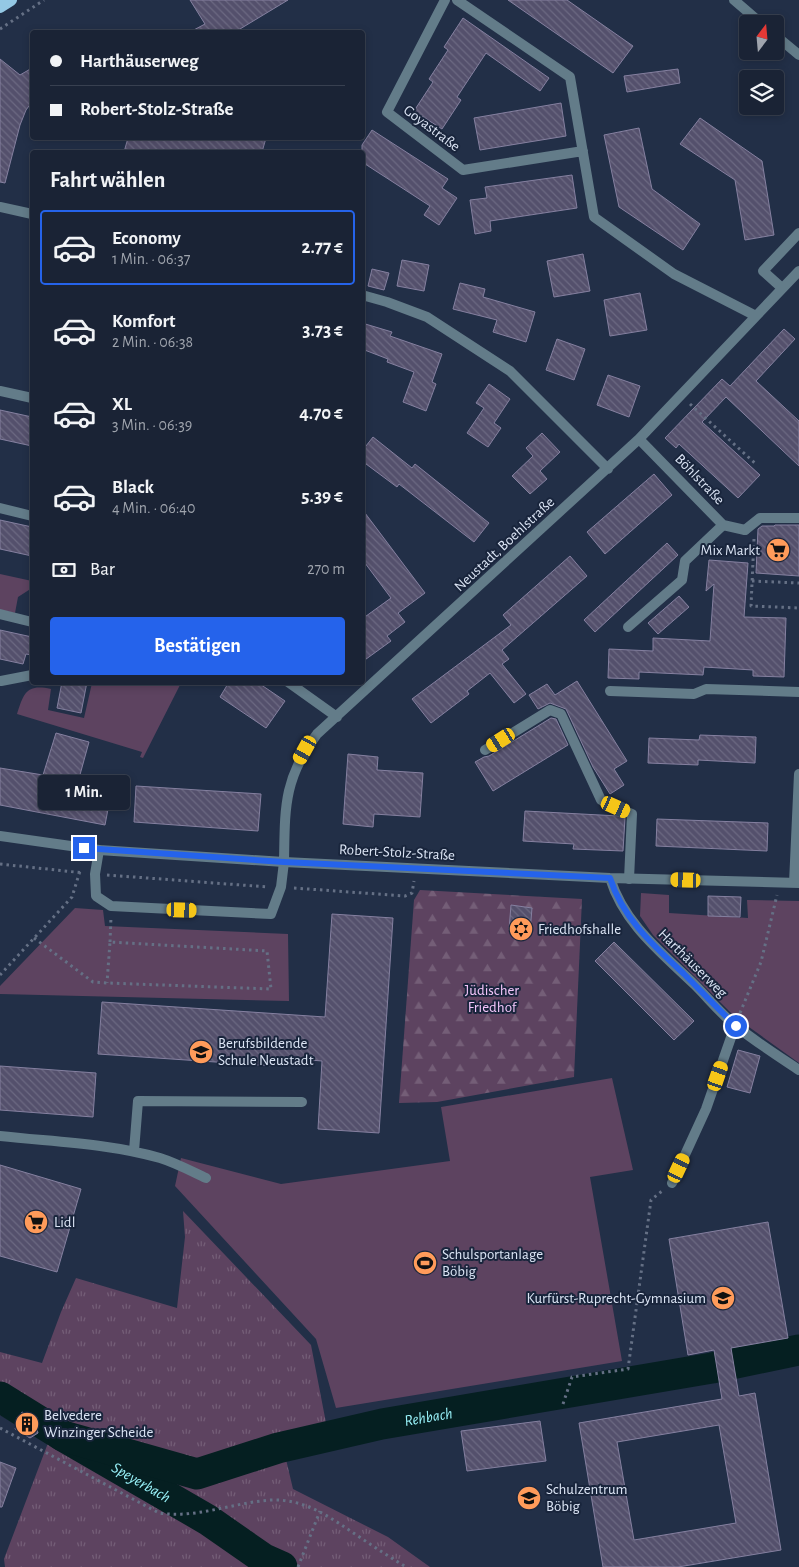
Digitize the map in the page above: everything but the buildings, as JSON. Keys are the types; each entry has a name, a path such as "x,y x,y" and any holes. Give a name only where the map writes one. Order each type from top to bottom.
{"main road":[{"path":"0,7 11,0"}],"street":[{"name":"Goyastraße","path":"445,0 386,112 463,170 583,152"},
{"path":"457,0 570,77 594,217 674,274 756,316"},
{"path":"734,0 752,15"},
{"path":"784,42 799,55"},
{"path":"0,207 30,214"},
{"path":"782,288 763,271 799,233"},
{"name":"Neustadt, Boehlstraße","path":"111,906 271,914 280,887 284,862 285,808 289,786 295,768 317,734 608,469 799,271"},
{"path":"365,296 427,317 510,371 608,469"},
{"path":"0,391 30,398"},
{"name":"Böhlstraße","path":"639,439 723,525 745,530"},
{"path":"0,508 30,516"},
{"path":"745,530 760,518 799,518"},
{"path":"628,627 682,580 685,560 723,525"},
{"path":"0,614 30,622"},
{"path":"1,681 30,675"},
{"path":"292,685 337,717"},
{"path":"610,692 694,694 706,689 799,692"},
{"path":"485,750 550,710 561,714 601,800 632,814 629,879"},
{"name":"Robert-Stolz-Straße","path":"0,836 99,850 284,862 629,879 797,883 799,774"},
{"path":"99,850 95,874 96,896 111,906"},
{"name":"Harthäuserweg","path":"610,878 622,907 639,930 736,1026 799,1070"},
{"path":"672,1183 706,1109 736,1026"},
{"path":"134,1151 138,1101 302,1102"},
{"path":"0,1136 134,1151 162,1158 206,1178"}],"path":[{"path":"0,29 44,0"},
{"path":"680,396 757,466"},
{"path":"745,530 754,538 751,606 799,608"},
{"path":"752,581 799,583"},
{"path":"0,864 80,873 405,896 412,893 416,868"},
{"path":"0,975 72,897 80,873"},
{"path":"736,1026 761,962 780,883"},
{"path":"108,983 111,906"},
{"path":"34,938 93,982 271,988 266,951 110,942"},
{"path":"563,1404 572,1377 628,1369 651,1200 672,1183"},
{"path":"0,1428 159,1513 184,1515 270,1500 299,1503 320,1511 406,1567"},
{"path":"299,1566 320,1511"}],"green space":[{"path":"0,574 30,581 30,589 18,597 15,613 0,610"},
{"path":"92,685 180,685 143,758 140,757 142,752 17,714 22,700 28,691 43,688 51,689 48,710 84,718"},
{"name":"Jüdischer Friedhof","path":"420,890 582,899 574,1077 437,1102 399,1103 414,900"},
{"path":"641,893 669,895 669,913 748,918 747,900 799,901 799,1063 735,1017 653,935 640,916"},
{"path":"75,908 103,910 105,926 288,934 289,1001 0,994 0,986"},
{"name":"Schulsportanlage Böbig","path":"612,1078 633,1170 590,1177 622,1361 336,1408 316,1339 175,1186 181,1158 281,1184 450,1161 441,1107"},
{"path":"183,1211 311,1345 327,1428 280,1434 293,1489 388,1537 430,1567 5,1567 4,1559 48,1443 0,1415 0,1352 42,1363 76,1278 177,1308 185,1237"}],"waterway":[{"name":"Rehbach","path":"63,1436 197,1474 278,1448 382,1424 712,1368 799,1350"},
{"name":"Speyerbach","path":"0,1397 63,1436 208,1520 264,1559 282,1567"}],"place":[{"name":"Mix Markt","path":"778,550"},
{"name":"Friedhofshalle","path":"521,929"},
{"name":"Berufsbildende Schule Neustadt","path":"201,1052"},
{"name":"Lidl","path":"36,1222"},
{"name":"Schulsportanlage Böbig","path":"425,1263"},
{"name":"Kurfürst-Ruprecht-Gymnasium","path":"723,1298"},
{"name":"Belvedere Winzinger Scheide","path":"27,1424"},
{"name":"Schulzentrum Böbig","path":"529,1498"}],"route":[{"path":"84,848 284,862 610,878 622,907 639,930 736,1026"}]}
